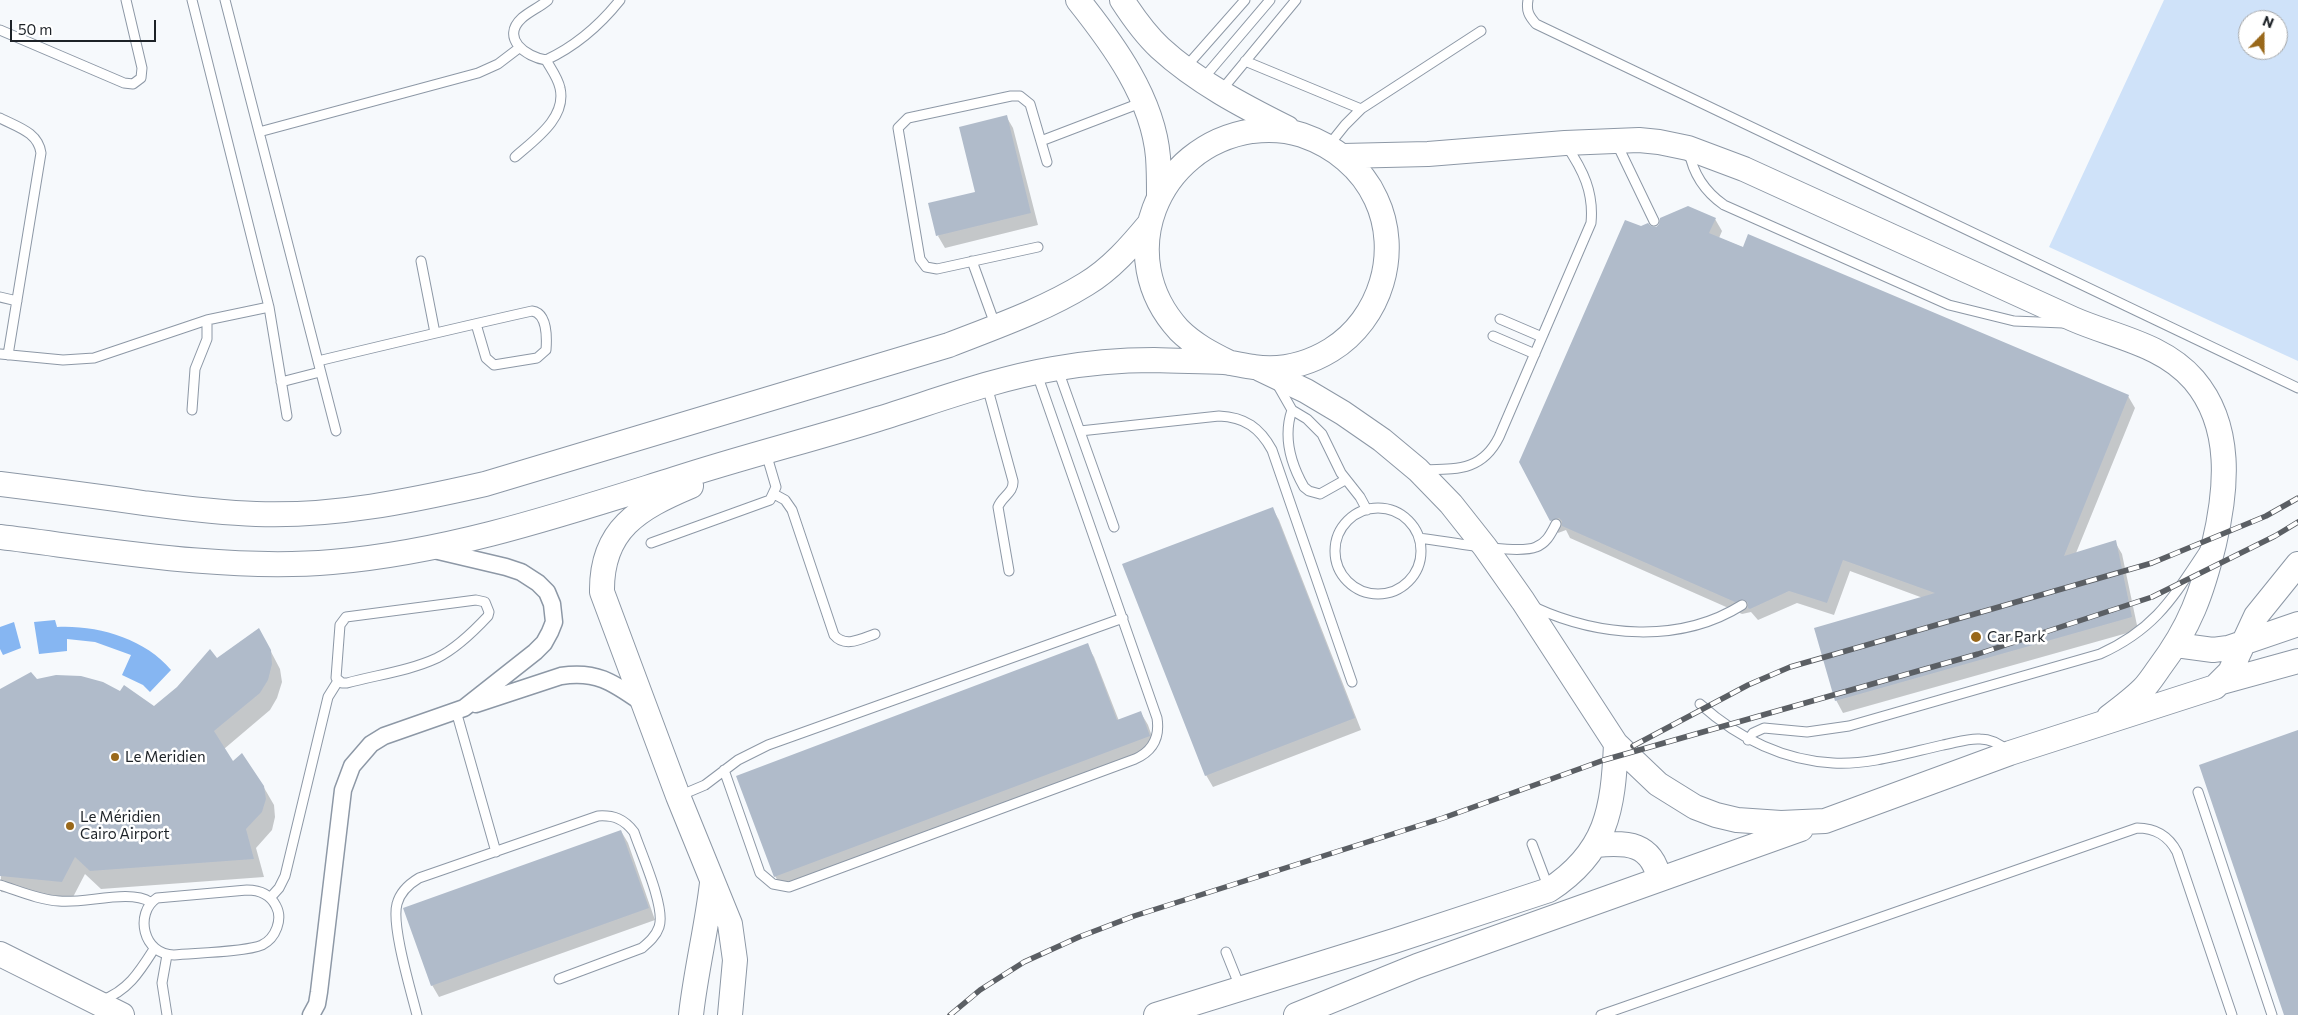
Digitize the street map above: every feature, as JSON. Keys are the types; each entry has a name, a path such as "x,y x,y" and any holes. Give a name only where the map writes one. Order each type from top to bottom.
{"main road":[{"path":"1078,0 1105,34 1143,102 1152,128 1158,156 1159,196"},
{"path":"1122,0 1159,47 1202,80 1298,133 1336,151 1363,176 1377,200 1385,226 1387,253 1383,280 1373,306 1350,335 1337,347 1312,360 1265,372"},
{"path":"1298,133 1265,129 1232,134 1203,147 1178,169 1159,196 1150,223 1147,253 1152,282 1163,308 1181,332 1204,350 1230,363 1265,372 1306,391 1344,413 1382,440 1418,470 1451,504 1485,547 1523,601 1616,744 1658,784 1695,807 1737,820 1773,823 1825,821"},
{"path":"1336,151 1428,154 1565,142 1615,140 1659,142 1688,148 1744,169 2081,322 2152,348 2176,363 2194,380 2208,400 2218,423 2224,453 2218,530 2199,600 2176,645 2144,689 2098,726"},
{"path":"0,484 211,512 257,514 304,513 417,500 495,482 949,345 1057,300 1087,283 1131,247 1150,223"},
{"path":"0,537 210,561 330,562 430,548 501,531 589,506 765,450 1047,370 1118,361 1230,363"},
{"path":"727,463 701,482 647,508 633,517 617,535 606,554 602,572 602,592 678,796 712,882 724,906 734,942 735,960 730,1015"},
{"path":"1296,1015 1417,966 2010,753 2215,687 2230,672 2256,616 2298,564"},
{"path":"2176,645 2213,650 2241,645 2298,624"},
{"path":"2222,682 2298,661"},
{"path":"1156,1015 1394,941 1549,890 1569,877 1583,863 1596,845 1605,825 1615,776 1616,744"},
{"path":"1596,845 1620,843 1639,848 1653,861 1659,879"},
{"path":"691,1015 696,974 708,925 712,882"},
{"path":"0,954 122,1015"}],"street":[{"path":"430,548 520,572 538,583 547,592 552,604 554,622 544,643 460,709"},
{"path":"311,1015 317,1004 319,992 346,778 360,754 384,736 460,709 573,674 601,677 614,683 644,704"}],"lane":[{"path":"0,30 124,83 133,84 140,78 142,68 126,0"},
{"path":"192,0 269,308 287,416"},
{"path":"225,0 336,431"},
{"path":"548,0 518,23 514,31 515,40 519,48 536,58 546,60 570,47 585,36 608,15 620,0"},
{"path":"1202,80 1245,0"},
{"path":"1202,80 1270,0"},
{"path":"1202,80 1245,61 1296,0"},
{"path":"1528,0 1527,9 1529,16 1536,24 2298,388"},
{"path":"1336,151 1345,124 1361,109 1481,31"},
{"path":"259,132 478,73 498,64 519,48"},
{"path":"515,158 548,126 560,107 560,87 546,60"},
{"path":"1245,61 1361,109"},
{"path":"1038,247 937,269 926,267 920,259 898,134 901,123 908,118 1020,96 1030,104 1047,162"},
{"path":"1041,141 1143,102"},
{"path":"0,118 33,136 38,142 41,154 17,301 4,355 63,360 94,358 207,320 269,308"},
{"path":"1615,140 1654,221"},
{"path":"1418,470 1468,467 1490,452 1500,437 1591,223 1592,199 1589,186 1565,142"},
{"path":"1688,148 1695,173 1701,184 1709,193 1724,204 1931,297 1971,312 2014,321 2081,322"},
{"path":"972,261 996,327"},
{"path":"421,262 436,333"},
{"path":"0,297 17,301"},
{"path":"318,361 476,324 536,312 543,320 546,350 537,358 494,365 486,358 476,324"},
{"path":"1500,319 1542,337"},
{"path":"192,410 196,369 208,339 207,320"},
{"path":"1493,336 1535,354"},
{"path":"1047,370 1080,431 1114,528"},
{"path":"724,770 760,873 773,884 789,887 1126,762 1150,750 1155,743 1158,727 1047,370"},
{"path":"281,382 320,372"},
{"path":"1265,372 1292,410 1307,419 1322,434 1345,480 1360,497 1367,510"},
{"path":"987,386 1014,481 1012,490 998,507 1009,571"},
{"path":"1292,410 1287,427 1289,447 1304,488 1309,492 1320,494 1345,480"},
{"path":"1080,431 1219,416 1232,417 1256,428 1266,437 1352,682"},
{"path":"651,543 764,504 774,494 775,480 765,450"},
{"path":"774,494 785,500 792,510 834,635 837,639 847,643 875,634"},
{"path":"1378,508 1399,514 1408,520 1420,538 1422,548 1420,563 1414,576 1407,584 1389,593 1379,595 1359,590 1341,572 1336,558 1335,547 1338,537 1349,520 1367,510 1378,508"},
{"path":"1420,538 1485,547 1536,548 1545,541 1556,524"},
{"path":"1748,740 1753,733 1764,728 1807,732 1849,726 2107,651 2140,632 2156,619 2170,603 2218,530"},
{"path":"270,898 279,888 285,876 328,697 338,680 336,674 340,625 346,617 476,600 485,602 488,606 489,612 484,620 438,657 347,683 338,680"},
{"path":"1523,601 1572,622 1626,631 1679,629 1706,624 1742,605"},
{"path":"678,796 705,785 745,756 768,745 1123,618"},
{"path":"1700,704 1722,724 1748,740 1775,752 1805,760 1835,763 1865,762 1972,739 1993,741 2010,753"},
{"path":"460,709 496,852"},
{"path":"2198,792 2272,1015"},
{"path":"417,1015 396,924 397,902 402,892 410,884 419,878 598,816 608,815 619,818 634,832 661,909 659,927 655,935 642,948 559,979"},
{"path":"1600,1015 2136,828 2157,831 2166,837 2177,852 2232,1015"},
{"path":"1532,844 1549,890"},
{"path":"0,885 58,901 134,897 150,902 164,896 247,890 263,893 270,898 278,914 278,923 275,932 262,944 167,955 154,949 148,939 144,920 150,902"},
{"path":"95,1002 112,996 133,981 154,949"},
{"path":"1226,952 1240,988"},
{"path":"167,955 162,983 167,1015"}],"shaded area":[{"path":"2164,0 2298,0 2298,361 2049,247"}],"water":[{"path":"55,620 57,627 88,628 104,631 134,642 160,659 171,670 150,692 143,685 122,675 131,655 95,642 67,639 67,651 39,654 34,622"},
{"path":"14,622 21,648 3,655 0,649 0,627"}],"building":[{"path":"1007,115 1031,213 936,236 928,203 975,192 959,127"},
{"path":"1688,206 1716,218 1709,233 1743,247 1748,234 2129,395 2064,556 2116,540 2132,617 1835,701 1814,628 1935,593 1843,560 1827,603 1789,591 1750,609 1745,600 1735,602 1562,526 1562,521 1559,518 1550,521 1519,462 1625,220 1641,226 1648,223 1656,227 1659,224 1660,218"},
{"path":"1273,507 1355,718 1205,776 1122,564"},
{"name":"Le Meridien","path":"259,628 271,650 272,664 268,680 260,693 214,731 233,761 242,753 264,786 266,799 262,812 246,829 254,859 90,871 75,857 62,882 0,876 0,689 31,672 37,679 56,675 81,676 103,682 120,691 124,685 154,706 177,687 210,649 217,658"},
{"path":"1088,643 1117,720 1141,711 1150,736 774,877 736,776"},
{"path":"2298,730 2298,1015 2284,1015 2199,765"},
{"path":"621,830 649,908 431,986 403,908"}],"railway":[{"path":"1633,746 1748,685 1790,667 2152,563 2266,516 2298,498"},
{"path":"950,1015 980,990 1024,962 1079,937 1134,916 1443,818 1604,760 1978,654 2152,597 2275,536 2298,522"}],"place":[{"name":"Car Park","path":"1976,637"},
{"name":"Le Meridien","path":"115,757"},
{"name":"Le Méridien Cairo Airport","path":"70,826"}]}
